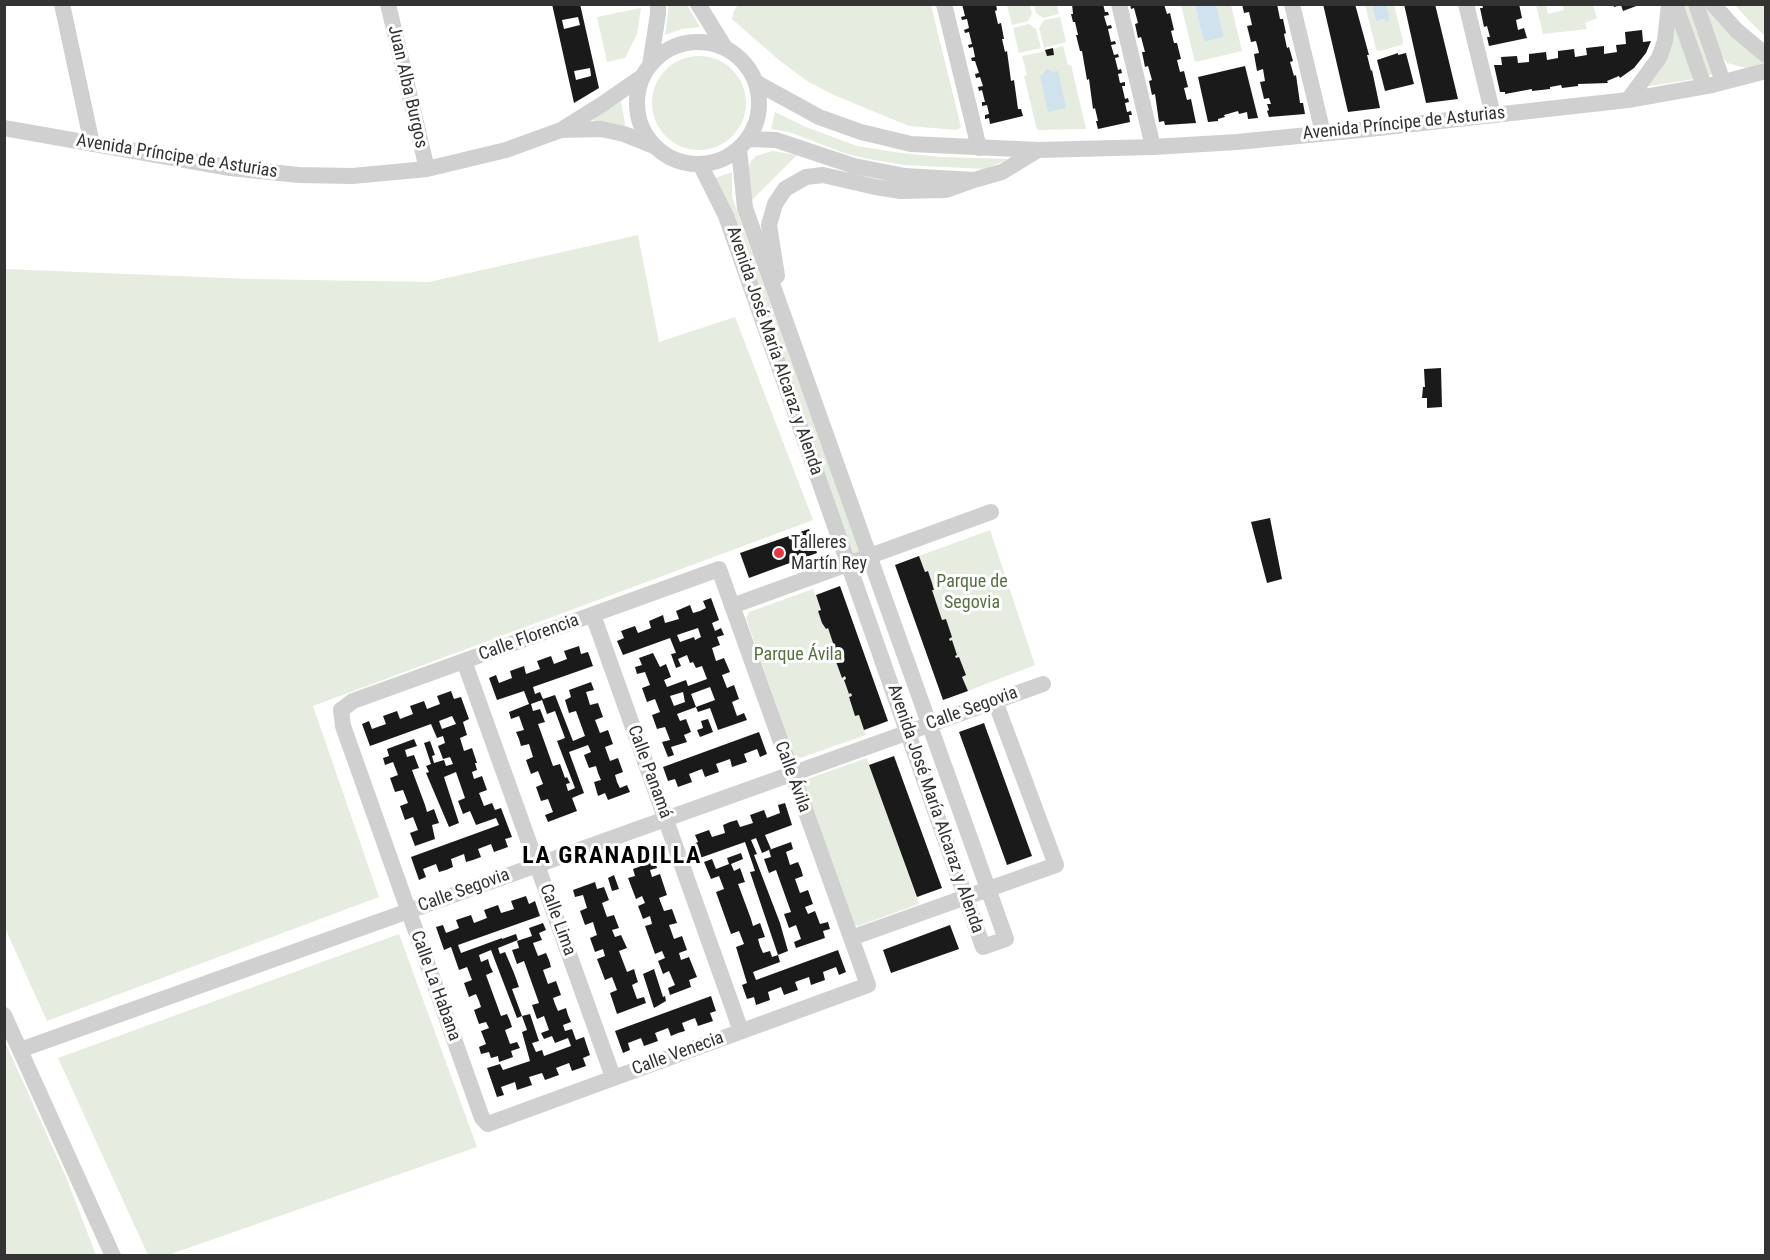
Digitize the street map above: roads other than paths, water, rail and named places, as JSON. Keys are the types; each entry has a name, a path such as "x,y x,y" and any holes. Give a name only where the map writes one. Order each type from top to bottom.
{"street":[{"path":"62,4 92,144"},
{"name":"Juan Alba Burgos","path":"388,4 427,169"},
{"path":"646,70 665,51 684,43 704,41 724,46 738,55 749,68 757,83 760,102 757,122 744,144 727,157 713,162 699,164 683,162 668,156 654,146 643,129 637,109 639,88 646,70 658,4"},
{"path":"698,4 724,46"},
{"path":"945,4 979,148"},
{"path":"1119,4 1153,147"},
{"path":"1293,4 1323,133"},
{"path":"1466,4 1493,115"},
{"path":"1628,100 1659,58 1665,41 1669,4"},
{"path":"1675,4 1704,86"},
{"path":"1696,4 1723,82"},
{"path":"1713,4 1736,30 1766,55"},
{"name":"Avenida Príncipe de Asturias","path":"4,128 230,168 299,175 352,176 427,169 506,150 561,130 602,105 646,70"},
{"name":"Avenida Príncipe de Asturias","path":"757,83 819,117 861,132 911,144 1038,150 1153,147 1323,133 1493,115 1628,100 1704,86 1766,71"},
{"name":"Avenida Príncipe de Asturias","path":"561,130 601,129 624,134 654,146"},
{"name":"Avenida Príncipe de Asturias","path":"744,144 776,140 854,166 905,176 974,180 1002,172 1038,150"},
{"name":"Avenida José María Alcaraz y Alenda","path":"699,164 726,216 983,947 1006,939 745,208 744,144"},
{"name":"Avenida José María Alcaraz y Alenda","path":"783,316 769,225 775,204 785,189 806,177 823,175 901,191 946,190 974,180"},
{"path":"732,606 990,512"},
{"name":"Calle Ávila","path":"719,569 868,985"},
{"name":"Calle Florencia","path":"341,710 353,701 719,569"},
{"name":"Calle Panamá","path":"593,615 741,1031"},
{"name":"Calle Lima","path":"464,661 613,1077"},
{"name":"Calle Segovia","path":"20,1050 1043,684"},
{"path":"851,938 1056,865 995,701"},
{"name":"Calle La Habana","path":"341,710 343,726 408,911 482,1118 488,1124"},
{"name":"Calle Venecia","path":"488,1124 868,985"},
{"path":"4,1016 113,1256"}],"water":[{"path":"1195,5 1216,5 1224,37 1204,42"},
{"path":"1372,5 1387,5 1390,21 1386,22 1385,19 1376,21"},
{"path":"1047,69 1053,72 1058,71 1066,108 1048,112 1040,76"}],"place":[{"name":"Talleres Martín Rey","path":"779,553"}],"district":[{"name":"LA GRANADILLA","path":"612,857"}],"park label":[{"name":"Parque de Segovia","path":"972,592"},
{"name":"Parque Ávila","path":"798,655"}]}
